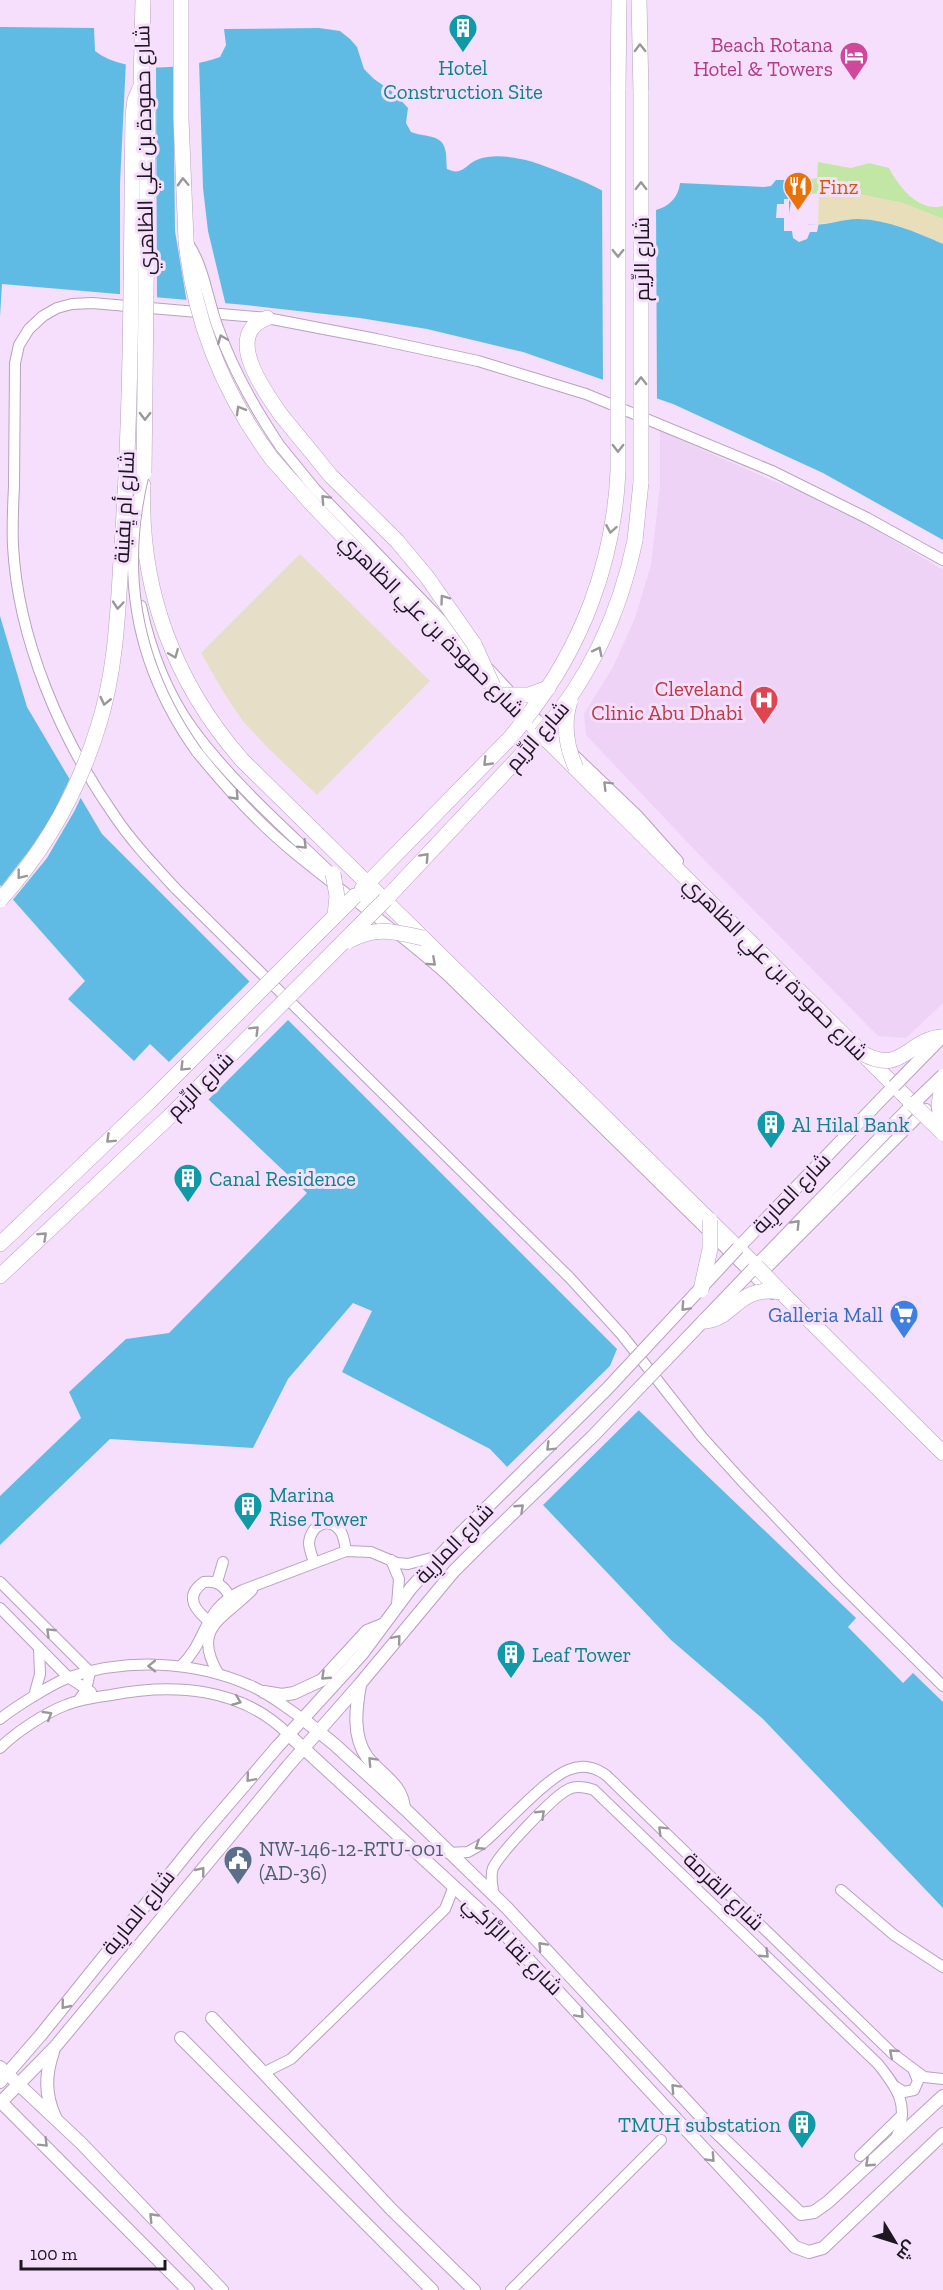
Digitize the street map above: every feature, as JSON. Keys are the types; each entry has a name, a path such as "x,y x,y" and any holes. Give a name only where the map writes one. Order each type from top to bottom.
{"main road":[{"name":"شارع حمودة بن علي الظاهري","path":"143,0 141,86 146,99 148,120 144,535 150,575 165,633 188,684 212,724 242,760 710,1220 738,1248 756,1272 781,1292 943,1453"},
{"name":"شارع حمودة بن علي الظاهري","path":"181,0 181,119 186,240 192,286 210,350 231,396 260,441 291,481 333,527 497,690 526,713 541,734 894,1086 920,1106 943,1133"},
{"name":"شارع الرِّيم","path":"0,1244 152,1099 368,884 511,737 526,713 548,688 573,645 593,599 607,552 616,503 618,471 619,0"},
{"name":"شارع الرِّيم","path":"0,1276 170,1116 385,900 541,734 571,698 597,654 617,607 631,559 641,482 640,1"},
{"name":"شارع أم يِفينة","path":"0,900 38,853 68,803 94,740 109,682 117,615 125,503 134,114 135,100 141,86"},
{"path":"267,318 257,322 250,331 246,347 260,381 281,415 331,476 397,542 427,577 474,644 497,690 529,695 548,688"},
{"path":"571,698 566,732 569,750 576,768"},
{"path":"333,874 337,896 335,916"},
{"path":"337,947 360,935 378,930 395,931 423,938"},
{"path":"862,1053 879,1060 896,1060 926,1041 942,1037"},
{"path":"943,1080 939,1105 943,1133"},
{"path":"701,1290 708,1263 710,1220"},
{"path":"705,1321 718,1318 747,1295 763,1291 781,1292"}],"street":[{"name":"شارع حمودة بن علي الظاهري","path":"186,240 195,253 212,311 233,365 280,446 322,496 526,713"},
{"path":"943,560 867,518 772,471 586,394 478,361 267,318 92,303 57,308 43,316 29,329 19,345 15,363 13,546 18,589 31,642 54,709 70,744 115,817 140,850 176,889 570,1278 622,1335 702,1437 741,1480 838,1582 943,1686"},
{"name":"شارع حمودة بن علي الظاهري","path":"134,306 131,517 137,586 147,632 162,673 200,748 238,781 356,896"},
{"path":"144,473 135,513 132,553 133,586 138,617 158,685 174,718 200,748 235,797 278,838 413,945 447,975 756,1272 943,1462"},
{"path":"526,713 637,815 675,858 920,1106 943,1126"},
{"path":"356,896 370,900 385,900"},
{"name":"شارع المارِية","path":"2,2075 192,1846 288,1734 362,1654 383,1624 439,1556 584,1414 738,1248 942,1037"},
{"name":"شارع المارِية","path":"1,2102 55,2047 454,1571 585,1444 920,1106 943,1075"},
{"path":"314,1562 309,1545 313,1530 319,1524 332,1523 336,1526 343,1535 346,1551"},
{"path":"181,1666 196,1649 230,1597 243,1590 346,1551 371,1552 408,1564 439,1556"},
{"path":"391,1560 399,1580 398,1605"},
{"path":"217,1582 224,1562"},
{"path":"0,1582 90,1672 86,1690 79,1701"},
{"path":"214,1622 196,1610 193,1597 199,1586 204,1582 217,1582 222,1585 230,1597"},
{"path":"218,1673 207,1648 214,1622 254,1587"},
{"path":"0,1608 68,1677 86,1690 103,1696"},
{"path":"264,1692 287,1694 316,1684 367,1631 383,1624"},
{"path":"34,1696 40,1674 39,1648"},
{"name":"شارع نِقا الرَّاكِي","path":"0,1719 68,1677 125,1666 181,1666 218,1673 264,1692 318,1732 404,1808 494,1895 708,2124 801,2214 814,2212 828,2202 896,2138"},
{"path":"360,1684 356,1721 362,1749 400,1792 404,1808"},
{"name":"شارع نِقا الرَّاكِي","path":"0,1748 25,1729 64,1706 134,1690 166,1689 222,1695 270,1717 508,1937 792,2244 804,2251 823,2248 943,2134"},
{"name":"شارع القرمة","path":"448,1853 462,1853 475,1849 561,1773 580,1767 598,1770 608,1776 882,2044 912,2069 931,2079 943,2079"},
{"name":"شارع القرمة","path":"494,1895 491,1879 494,1867 522,1832 567,1790 583,1787 594,1790 858,2043 896,2086 902,2103 902,2115 896,2138"},
{"path":"502,1826 507,1836 513,1837 522,1832"},
{"path":"265,2072 291,2059 445,1909 454,1886"},
{"path":"841,1890 894,1935 943,1967"},
{"path":"212,2018 391,2209 474,2290"},
{"path":"181,2038 432,2290"},
{"path":"55,2047 46,2085 50,2107 57,2120"},
{"path":"896,2086 904,2092 914,2090 918,2081 912,2069"},
{"path":"2,2075 19,2085 81,2143 222,2290"},
{"path":"0,2088 13,2089 19,2085"},
{"path":"896,2138 943,2096"},
{"path":"1,2102 188,2290"},
{"path":"860,2156 902,2115"},
{"path":"511,2290 661,2140"}],"shaded area":[{"name":"Cleveland Clinic Abu Dhabi","path":"660,431 766,478 833,504 943,570 943,1003 906,1038 878,1036 710,866 586,735 584,714 613,667 635,618 651,565 660,486"},
{"path":"300,554 430,681 317,795 242,720 201,653"}],"green space":[{"path":"818,162 851,168 869,163 889,168 898,183 918,202 934,207 943,206 943,219 902,203 853,193 801,194 801,181 817,178"}],"sand":[{"path":"853,193 902,203 943,219 943,244 916,232 860,219 818,224 819,194"}],"water":[{"path":"0,27 94,28 95,51 123,64 156,68 174,67 220,57 226,45 224,29 319,28 340,31 357,47 364,69 394,93 408,108 406,123 411,132 436,138 443,144 447,169 452,171 461,170 486,157 501,156 525,160 579,180 628,206 644,211 657,210 668,204 676,195 680,183 764,187 771,186 776,180 795,180 789,213 804,224 822,224 850,219 870,220 902,227 943,244 943,540 823,473 673,404 523,352 427,329 360,318 246,305 2,284 0,317"},
{"path":"0,616 27,707 102,834 617,1349 605,1378 856,1618 848,1627 903,1683 913,1673 943,1702 943,1908 763,1719 671,1640 490,1449 342,1372 372,1311 353,1303 288,1379 253,1448 110,1439 0,1545 0,1496 81,1418 69,1392 126,1339 169,1333 307,1193 150,1044 134,1061 68,999 85,981 0,885"}],"pier":[{"path":"199,60 203,188 208,231 226,306 187,303 175,231 173,63"},
{"path":"126,61 156,64 157,300 120,297 120,184"},
{"path":"602,187 644,209 656,206 657,401 603,383"},
{"path":"784,199 789,199 789,213 795,219 810,225 819,222 817,232 810,232 807,239 799,242 793,238 792,231 784,231 784,218 776,218 777,204 784,204"},
{"path":"71,776 82,795 75,810 47,858 11,902 0,888 52,816"},
{"path":"251,980 289,1019 206,1102 167,1064"},
{"path":"615,1361 608,1377 641,1408 541,1507 505,1469"}],"place":[{"name":"Hotel Construction Site","path":"463,54"},
{"name":"Beach Rotana Hotel & Towers","path":"854,82"},
{"name":"Finz","path":"798,212"},
{"name":"Cleveland Clinic Abu Dhabi","path":"764,726"},
{"name":"Al Hilal Bank","path":"771,1150"},
{"name":"Canal Residence","path":"188,1204"},
{"name":"Galleria Mall","path":"904,1340"},
{"name":"Marina Rise Tower","path":"248,1532"},
{"name":"Leaf Tower","path":"511,1680"},
{"name":"NW-146-12-RTU-001 (AD-36)","path":"238,1886"},
{"name":"TMUH substation","path":"802,2150"}]}
